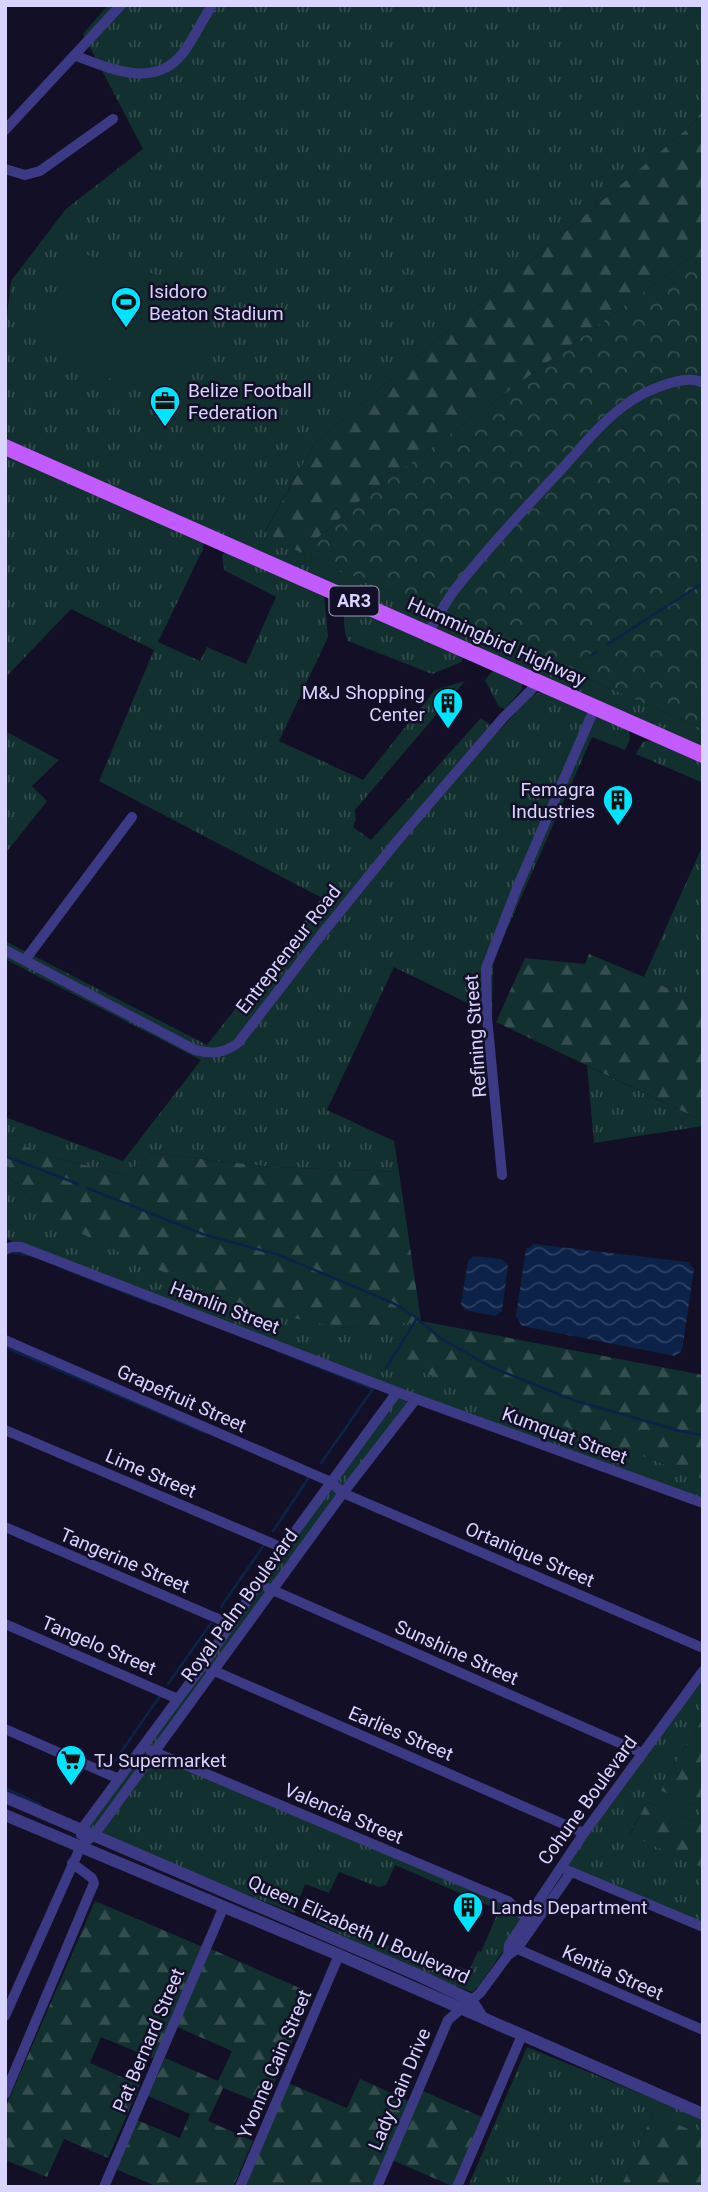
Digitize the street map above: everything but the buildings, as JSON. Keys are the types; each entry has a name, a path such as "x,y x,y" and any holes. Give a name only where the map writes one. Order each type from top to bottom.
{"main road":[{"name":"Hummingbird Highway","path":"5,447 703,755"}],"street":[{"path":"5,130 121,5"},
{"path":"76,56 124,72 158,72 166,69 181,55 212,5"},
{"path":"5,169 25,175 40,171 113,119"},
{"path":"428,633 452,594 520,513 628,402 664,385 689,380 703,383"},
{"name":"Entrepreneur Road","path":"5,950 195,1050 211,1054 226,1051 238,1043 398,840 503,719 539,682"},
{"name":"Refining Street","path":"502,1175 487,1017 486,968 517,888 595,707"},
{"path":"25,960 132,817"},
{"name":"Hamlin Street","path":"5,1250 21,1247 416,1399"},
{"name":"Grapefruit Street","path":"5,1340 331,1482 343,1493"},
{"name":"Royal Palm Boulevard","path":"88,1832 119,1779 397,1392"},
{"name":"Royal Palm Boulevard","path":"88,1832 154,1752 343,1493 416,1399"},
{"name":"Kumquat Street","path":"416,1399 703,1503"},
{"name":"Lime Street","path":"5,1430 283,1548"},
{"name":"Ortanique Street","path":"343,1493 703,1648"},
{"name":"Tangerine Street","path":"5,1527 230,1624"},
{"name":"Sunshine Street","path":"258,1584 642,1753"},
{"name":"Tangelo Street","path":"5,1624 178,1699"},
{"name":"Earlies Street","path":"203,1665 584,1833"},
{"name":"Cohune Boulevard","path":"511,1950 526,1918 584,1833 703,1671"},
{"path":"5,1729 119,1779"},
{"name":"Valencia Street","path":"143,1747 508,1901 526,1918"},
{"name":"Queen Elizabeth II Boulevard","path":"5,1797 418,1975 471,2000 482,2018"},
{"name":"Queen Elizabeth II Boulevard","path":"5,1815 482,2018"},
{"path":"5,2016 88,1832"},
{"path":"5,2094 94,1883 92,1878 72,1863"},
{"path":"560,1868 703,1927"},
{"name":"Cohune Boulevard","path":"471,2000 480,1993 571,1872"},
{"name":"Pat Bernard Street","path":"104,2187 224,1906"},
{"path":"293,1936 299,1922"},
{"name":"Kentia Street","path":"511,1950 703,2030"},
{"name":"Yvonne Cain Street","path":"240,2187 339,1955"},
{"path":"412,1988 418,1975"},
{"name":"Lady Cain Drive","path":"377,2187 447,2020 471,2000"},
{"path":"482,2018 703,2113"},
{"path":"457,2187 522,2035"}],"green space":[{"path":"108,5 703,5 703,110 693,124 315,443 265,531 301,553 703,729 703,748 8,440 5,418 5,334 11,281 66,209 143,149 83,34"},
{"path":"703,110 703,272 691,257 362,499 301,553 265,532 315,443 693,124"},
{"name":"Isidoro Beaton Stadium","path":"73,249 141,276 144,270 163,278 161,284 219,306 178,409 156,397 43,352 41,355 33,352"},
{"path":"691,257 703,272 703,729 301,553 362,499"},
{"path":"5,453 204,541 203,549 158,642 200,661 207,647 246,664 276,597 224,570 222,555 227,551 324,594 328,637 279,741 363,780 435,690 465,681 355,810 356,820 353,827 371,840 481,718 499,731 531,696 543,691 629,729 630,739 625,750 592,737 493,961 492,1015 394,967 327,1110 394,1141 399,1172 271,1167 151,1153 125,1175 56,1158 5,1139 5,1117 123,1161 201,1060 5,959 5,941 207,1045 322,898 99,781 154,650 71,609 5,678"},
{"path":"346,604 463,655 462,662 432,674 348,641 343,608"},
{"path":"494,669 522,682 522,689 505,709 499,707 485,680"},
{"path":"5,731 59,760 32,786 47,801 5,854"},
{"path":"646,741 656,741 703,762 703,783 636,754"},
{"path":"703,845 703,1005 644,977"},
{"path":"589,954 703,1005 703,1121 496,1022 525,958 585,964"},
{"path":"587,1066 703,1121 703,1126 594,1143"},
{"path":"5,1139 56,1158 125,1175 151,1153 271,1167 399,1172 421,1321 703,1375 703,1479 396,1362 420,1322 338,1328 238,1305 125,1255 46,1216 5,1172"},
{"path":"5,1172 46,1216 338,1328 421,1321 397,1362 703,1479 703,1506 416,1399 154,1752 508,1901 526,1918 472,1992 422,1973 316,1923 320,1918 456,1973 460,1967 469,1971 478,1951 481,1952 499,1910 395,1865 386,1885 379,1887 339,1872 329,1893 305,1884 294,1913 81,1830 397,1392 21,1247 5,1237"},
{"path":"703,1672 703,1722 659,1790 703,1808 703,1825 647,1802 630,1834 703,1868 703,1927 560,1868"},
{"path":"703,1722 703,1808 659,1790"},
{"path":"647,1802 703,1825 703,1868 630,1835"},
{"path":"95,1901 203,1947 154,2059 101,2037 90,2063 140,2085 108,2158 64,2139 47,2177 5,2160 5,2108"},
{"path":"211,1949 313,1994 265,2105 223,2088 208,2121 253,2141 233,2187 158,2187 116,2169 137,2120 180,2138 190,2114 148,2096 165,2058 218,2081 232,2051 177,2027"},
{"path":"527,2047 703,2119 703,2135 653,2114 621,2187 468,2187"},
{"path":"360,2079 409,2101 372,2187 243,2187 288,2083 347,2108"},
{"path":"423,2091 482,2117 452,2186 392,2160"},
{"path":"653,2114 703,2135 703,2187 621,2187"}],"water":[{"path":"534,1244 688,1262 694,1269 682,1351 675,1356 522,1326 516,1316 526,1249"},
{"path":"473,1256 502,1259 508,1264 502,1311 495,1316 465,1310 461,1304 468,1261"}],"waterway":[{"path":"608,644 703,583"},
{"path":"590,656 596,652"},
{"path":"5,1156 78,1184"},
{"path":"87,1188 205,1235 279,1255 393,1303 414,1316 440,1338 491,1367 573,1400 680,1431 703,1435"},
{"path":"10,1252 28,1255"},
{"path":"60,1267 152,1303"},
{"path":"386,1368 417,1318"},
{"path":"5,1347 206,1433"},
{"path":"276,1350 373,1389 321,1463"},
{"path":"273,1531 309,1477"},
{"path":"221,1607 264,1545"},
{"path":"168,1684 211,1623"},
{"path":"112,1765 160,1696"},
{"path":"5,1788 41,1805"}],"place":[{"name":"Isidoro Beaton Stadium","path":"126,329"},
{"name":"Belize Football Federation","path":"165,428"},
{"name":"M&J Shopping Center","path":"448,730"},
{"name":"Femagra Industries","path":"618,827"},
{"name":"TJ Supermarket","path":"71,1787"},
{"name":"Lands Department","path":"468,1934"}]}
